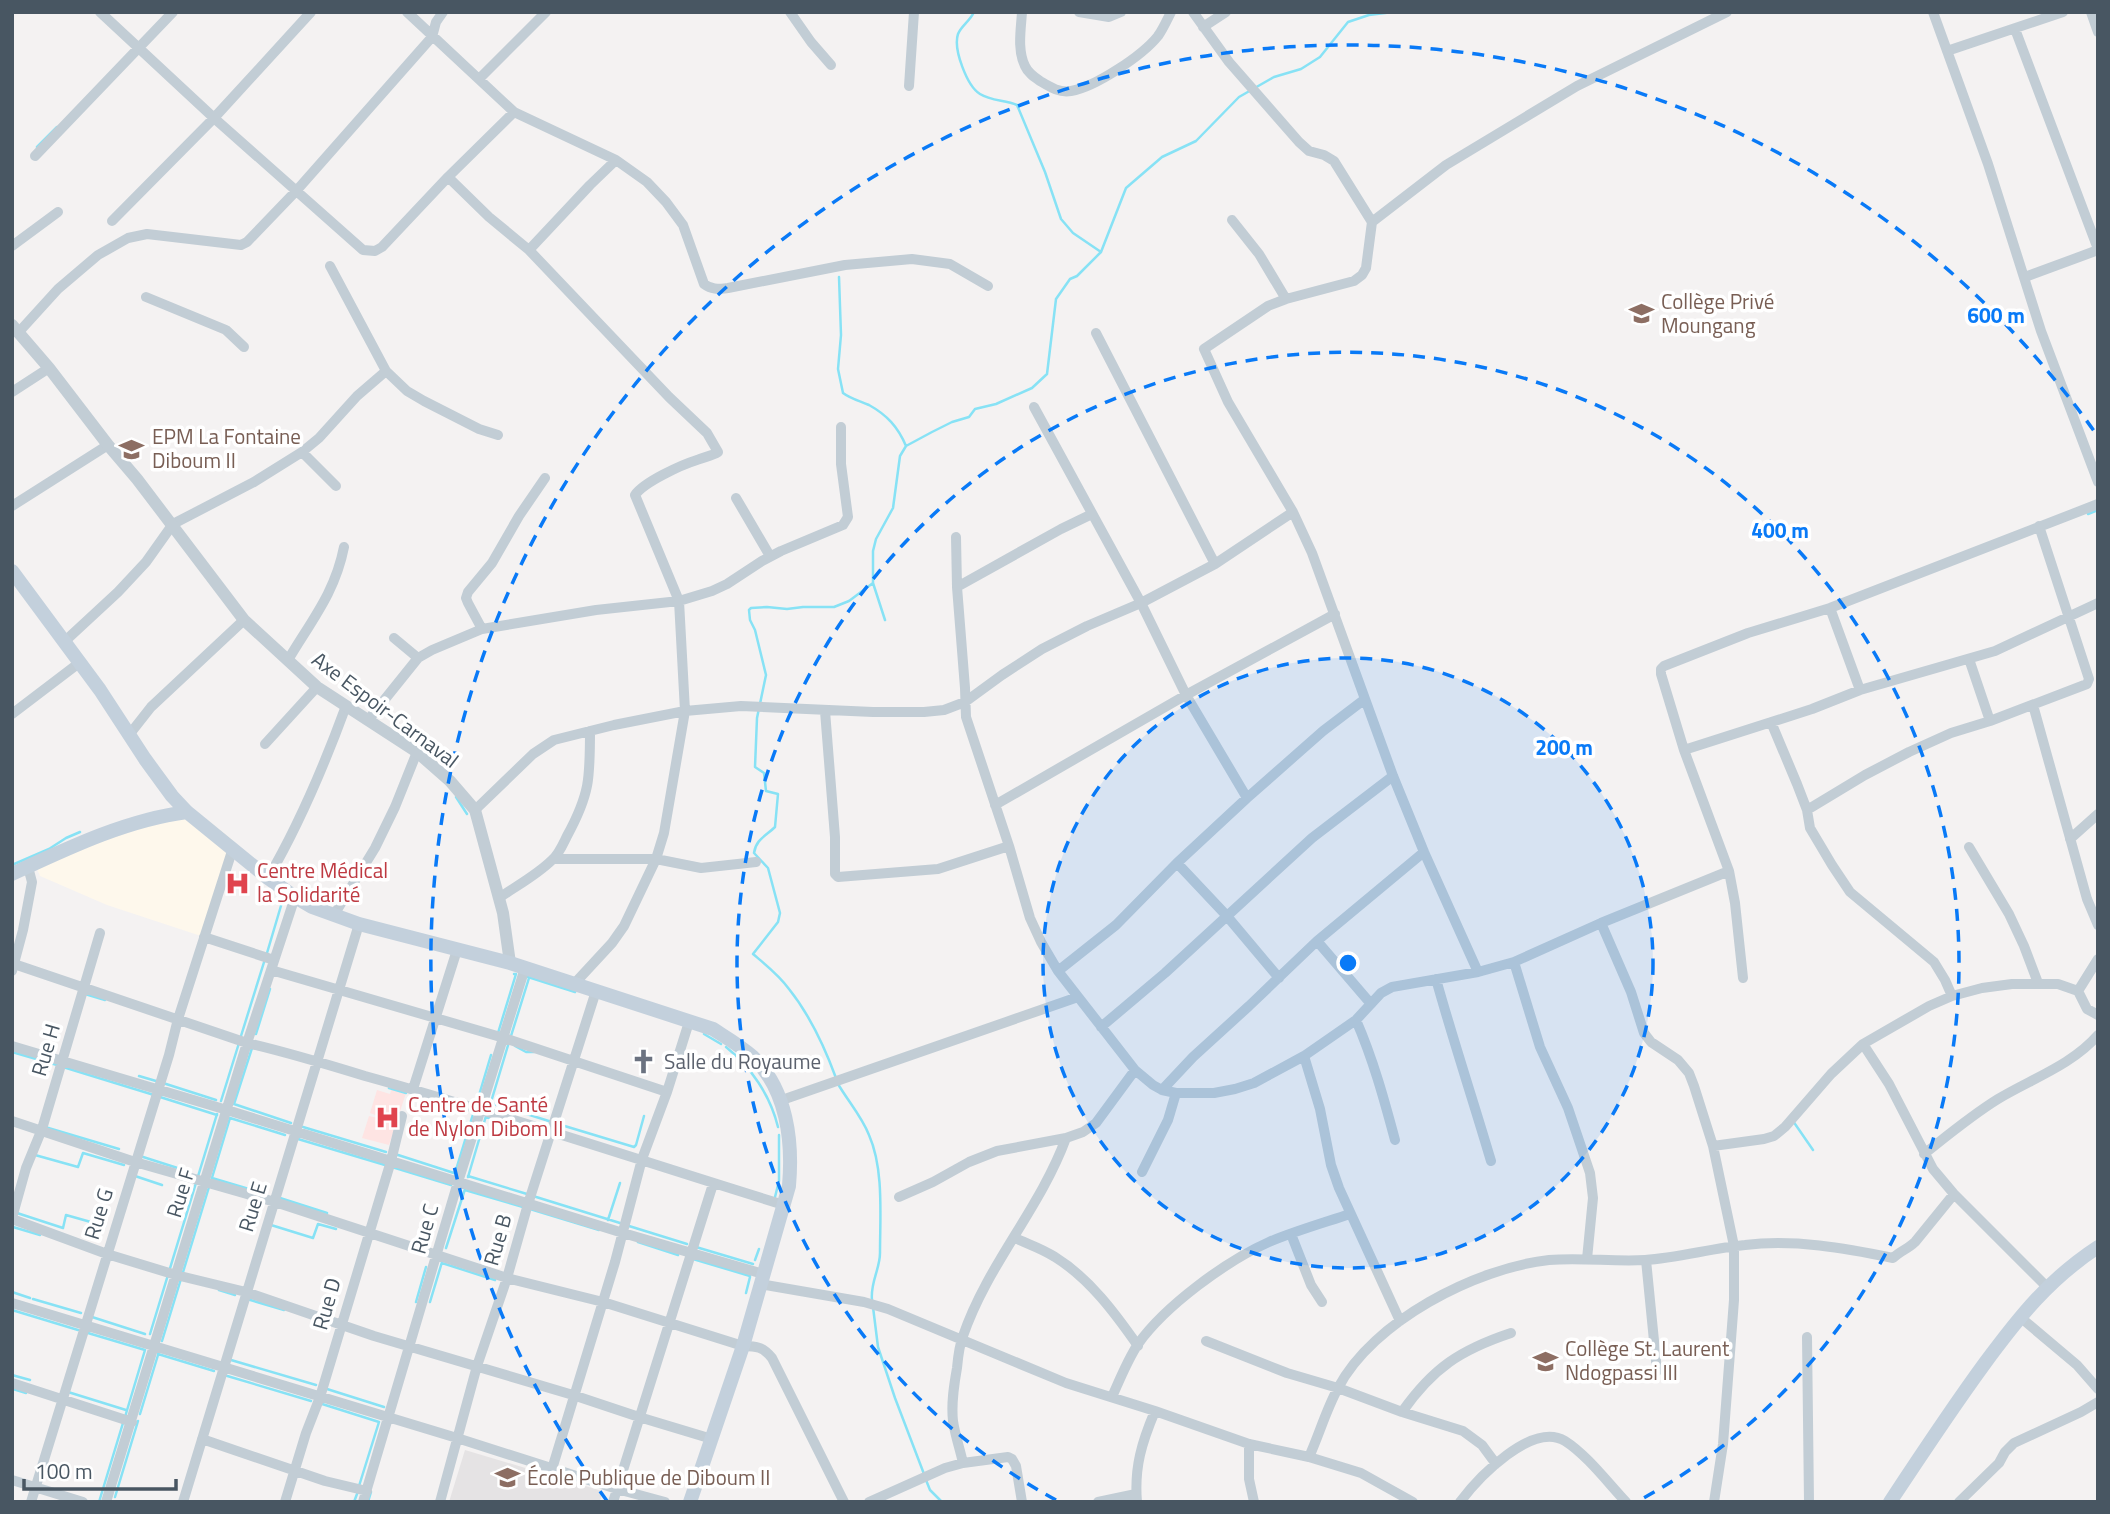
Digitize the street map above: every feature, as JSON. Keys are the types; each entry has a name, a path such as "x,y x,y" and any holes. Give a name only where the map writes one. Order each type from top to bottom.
{"main road":[{"path":"12,571 172,796 187,812 295,897 312,908 359,924 510,963 713,1029 755,1058 782,1100 790,1166 789,1185 743,1346 690,1502"},
{"path":"12,874 120,827 187,812"},
{"path":"1890,1502 1964,1391 2020,1317 2064,1271 2098,1247"}],"street":[{"path":"100,12 214,118 363,250 375,251 382,247 514,112"},
{"path":"35,156 173,12"},
{"path":"112,221 214,118 311,12"},
{"path":"407,12 514,112 616,160 647,182 683,225 704,284 709,288 728,288 845,265 912,259 950,264 988,286"},
{"path":"15,329 98,256 128,238 148,233 241,244 254,236 432,37 436,22 443,12"},
{"path":"479,79 546,12"},
{"path":"790,12 831,65"},
{"path":"909,86 914,12"},
{"path":"1022,12 1022,57 1026,69 1049,87 1070,91 1095,82 1130,62 1158,36 1171,12"},
{"path":"1079,12 1109,18 1121,12"},
{"path":"1193,12 1229,62 1299,142 1309,151 1334,161 1372,222 1366,268 1362,275 1354,281 1268,306 1207,347 1204,352 1248,437 1293,512 1312,553 1393,776 1478,972"},
{"path":"1203,27 1226,12"},
{"path":"1933,12 1989,164 2041,331 2098,482"},
{"path":"1947,51 2063,12"},
{"path":"2091,12 2098,32"},
{"path":"1372,222 1446,165 1577,86 1720,13"},
{"path":"2015,29 2098,250 2025,277"},
{"path":"529,250 616,160"},
{"path":"448,177 489,217 529,250 669,397 707,433 717,450 716,454 677,468 646,485 635,495 679,601 685,712 664,832 656,859 624,926 575,983"},
{"path":"12,246 58,212"},
{"path":"1232,220 1259,254 1286,299"},
{"path":"330,267 386,371 407,391 424,401 479,429 498,435"},
{"path":"146,297 226,330 244,347"},
{"name":"Axe Espoir-Carnaval","path":"15,329 173,524 244,620 317,687 416,752 450,781 475,810 506,928 510,963"},
{"path":"1096,333 1215,564"},
{"path":"12,392 49,368"},
{"path":"64,642 146,562 173,524 254,482 302,452 319,438 357,396 386,371"},
{"path":"1034,407 1142,603 1186,695 1247,798"},
{"path":"369,719 418,658 482,629 596,610 679,601 712,591 770,556 844,525 847,521 841,464 841,427"},
{"path":"12,506 108,444"},
{"path":"302,452 336,486"},
{"path":"482,629 466,598 468,592 492,563 545,478"},
{"path":"736,498 770,556"},
{"path":"1743,978 1729,870 1684,750 1661,669 1748,633 1830,608 2098,504"},
{"path":"475,810 533,754 554,740 590,731 685,712 741,706 825,711 944,710 965,702 1042,649 1142,603 1215,564 1293,512"},
{"path":"957,587 1092,514"},
{"path":"1807,810 1865,775 1951,733 2087,684 2089,679 2039,526"},
{"path":"956,537 957,587 969,730 996,805 1030,918 1058,971 1135,1070 1162,1090 1176,1093 1213,1093 1254,1083 1304,1056 1356,1020 1381,993 1392,987 1478,972 1514,962 1729,870"},
{"path":"288,660 334,584 344,547"},
{"path":"1684,750 1860,690 1995,650 2098,603"},
{"path":"1830,608 1860,690"},
{"path":"996,805 1186,695 1335,614"},
{"path":"129,735 151,707 244,620"},
{"path":"394,638 418,658"},
{"path":"1969,659 1990,721"},
{"path":"12,714 79,663"},
{"path":"265,744 317,687"},
{"path":"1058,971 1116,925 1247,798 1323,731 1365,699"},
{"path":"2033,705 2087,899 2098,926"},
{"path":"268,878 311,796 346,706"},
{"path":"825,711 835,837 835,874 838,877 937,869 1009,846"},
{"path":"1771,722 1807,810 1810,828 1850,892 1934,962 1952,996"},
{"path":"499,898 554,859 572,827 588,788 590,731"},
{"path":"334,915 375,848 395,807 416,752"},
{"path":"1101,1027 1312,838 1393,776"},
{"path":"2070,839 2098,814"},
{"path":"1969,847 2009,914 2038,983"},
{"name":"Rue G","path":"31,1502 233,848"},
{"path":"1162,1090 1192,1057 1317,941 1424,852"},
{"path":"554,859 656,859 701,868 757,862"},
{"path":"1177,863 1226,915 1279,978"},
{"path":"28,867 32,882 13,967 84,987 247,1042 413,1089 784,1205"},
{"name":"Rue F","path":"106,1502 247,1042 295,897"},
{"path":"1601,923 1631,992 1644,1033 1651,1042 1678,1060 1689,1073 1713,1146 1734,1246 1734,1300 1724,1444 1714,1502"},
{"name":"Rue E","path":"183,1502 359,924"},
{"name":"Rue H","path":"12,1218 26,1168 42,1129 63,1061 100,933"},
{"path":"204,937 339,991 504,1038 667,1092"},
{"path":"1317,941 1371,1004"},
{"path":"413,1089 457,950"},
{"path":"2078,991 2098,959"},
{"path":"1514,962 1540,1047 1568,1108 1590,1172 1593,1198 1587,1259"},
{"name":"Rue C","path":"365,1496 525,968"},
{"path":"1436,979 1491,1161"},
{"path":"1713,1146 1774,1136 1831,1074 1863,1044 1952,996 2002,985 2058,984 2078,991 2087,1009 2098,1015"},
{"name":"Rue B","path":"440,1502 477,1366 596,991"},
{"path":"782,1100 1078,997"},
{"path":"1356,1020 1381,1086 1395,1140"},
{"path":"552,1469 603,1302 642,1159 689,1022"},
{"path":"1924,1154 1974,1115 2061,1064 2098,1035"},
{"path":"1863,1044 1889,1084 1933,1169 1954,1195 2047,1287"},
{"path":"12,1046 691,1253 761,1279 864,1302 962,1339 1066,1383 1249,1444 1310,1457 1361,1473 1413,1502"},
{"path":"1304,1056 1320,1109 1331,1165 1350,1214 1400,1321"},
{"path":"899,1197 997,1151 1066,1138 1083,1132 1096,1123 1135,1070"},
{"path":"1142,1172 1168,1120 1176,1093"},
{"name":"Rue D","path":"285,1502 320,1397 402,1116"},
{"path":"12,1121 135,1162 275,1202 507,1278 669,1321 743,1346 758,1346 766,1350 772,1358 844,1502"},
{"path":"963,1463 953,1420 953,1391 962,1339 996,1265 1046,1185 1066,1138"},
{"path":"613,1502 713,1184"},
{"path":"1310,1457 1338,1388 1351,1368 1371,1346 1400,1321 1453,1289 1506,1267 1550,1260 1646,1260 1734,1246 1773,1244 1852,1249 1892,1258 1914,1242 1954,1195"},
{"path":"1112,1397 1138,1346 1173,1307 1205,1281 1267,1243 1350,1214"},
{"path":"12,1218 107,1254 246,1292 410,1347 712,1439"},
{"path":"1291,1234 1311,1285 1322,1302"},
{"path":"1015,1238 1055,1256 1078,1275 1108,1305 1138,1346"},
{"path":"1646,1260 1657,1371"},
{"path":"12,1303 665,1502"},
{"path":"2020,1317 2077,1365 2098,1389"},
{"path":"1402,1412 1438,1370 1464,1351 1511,1333"},
{"path":"1807,1337 1810,1502"},
{"path":"1206,1341 1287,1373 1463,1431 1482,1445 1496,1464"},
{"path":"12,1383 132,1422"},
{"path":"1959,1502 1999,1463 2014,1443 2098,1402"},
{"path":"1098,1502 1136,1498 1142,1442 1155,1411"},
{"path":"1460,1502 1496,1464 1516,1448 1533,1440 1549,1437 1562,1440 1577,1452 1626,1502"},
{"path":"202,1439 365,1496"},
{"path":"1249,1444 1254,1502"},
{"path":"869,1502 909,1483 963,1463 1007,1457 1012,1458 1016,1466 1022,1502"},
{"path":"12,1480 83,1502"}],"shaded area":[{"path":"191,807 233,840 201,936 107,905 40,876 35,864"},
{"name":"Centre de Santé de Nylon Dibom II","path":"392,1088 406,1093 389,1145 362,1138 369,1116 378,1118 370,1113 377,1090 390,1094"},
{"name":"École Publique de Diboum II","path":"465,1450 602,1491 600,1502 449,1502"}],"waterway":[{"path":"974,12 959,31 957,41 959,57 970,83 980,94 1017,105 1061,219 1073,233 1101,252"},
{"path":"885,620 873,583 873,551 876,539 893,508 900,456 906,446 952,422 969,417 975,409 996,404 1032,388 1047,374 1056,299 1070,279 1077,276 1101,252 1126,188 1162,157 1196,141 1239,97 1274,77 1301,69 1320,57 1348,22 1369,15 1393,12"},
{"path":"37,147 57,127"},
{"path":"839,277 841,335 838,369 843,393 887,417 906,446"},
{"path":"2088,514 2098,510"},
{"path":"836,1078 803,1009 777,975 753,954 778,922 780,913 768,868 754,853 759,841 775,827 778,794 766,791 764,773 755,767 757,718 766,675 749,610 767,607 834,607 849,601 873,583"},
{"path":"456,797 467,814"},
{"path":"12,865 80,832"},
{"path":"267,953 283,899 278,894"},
{"path":"241,1036 265,959"},
{"path":"498,1033 514,974"},
{"path":"528,977 575,992"},
{"path":"511,1036 529,978"},
{"path":"256,1034 270,989"},
{"path":"85,994 105,1000"},
{"path":"704,1034 721,1044"},
{"path":"491,1102 509,1042"},
{"path":"221,1101 239,1043"},
{"path":"515,1046 526,1052 534,1052"},
{"path":"726,1047 744,1063 758,1082 778,1127"},
{"path":"252,1048 234,1104 291,1123"},
{"path":"12,1052 57,1065"},
{"path":"477,1102 491,1055"},
{"path":"63,1067 154,1095"},
{"path":"139,1076 156,1081"},
{"path":"163,1083 216,1100"},
{"path":"838,1084 866,1128 877,1163 880,1253 872,1300"},
{"path":"389,1088 406,1093"},
{"path":"160,1097 217,1115"},
{"path":"491,1103 552,1122"},
{"path":"455,1173 474,1111"},
{"path":"150,1334 217,1114"},
{"path":"468,1177 486,1116"},
{"path":"558,1124 634,1147 644,1116"},
{"path":"486,1117 540,1133"},
{"path":"211,1181 230,1118 285,1135"},
{"path":"1793,1121 1813,1150"},
{"path":"45,1127 119,1149"},
{"path":"303,1127 386,1152"},
{"path":"779,1135 779,1181"},
{"path":"298,1139 385,1165"},
{"path":"35,1155 78,1167 83,1153 124,1165"},
{"path":"395,1154 454,1173"},
{"path":"140,1156 190,1172"},
{"path":"392,1167 451,1185"},
{"path":"135,1176 162,1185"},
{"path":"468,1176 527,1194"},
{"path":"212,1178 266,1194"},
{"path":"608,1220 620,1183"},
{"path":"775,1197 778,1185"},
{"path":"162,1341 209,1187"},
{"path":"446,1248 465,1189"},
{"path":"465,1190 523,1207"},
{"path":"533,1196 620,1223"},
{"path":"280,1198 327,1213"},
{"path":"530,1209 599,1230"},
{"path":"17,1213 63,1228 66,1215 105,1226"},
{"path":"271,1225 313,1238 318,1224 336,1229"},
{"path":"629,1226 687,1244"},
{"path":"13,1227 40,1235"},
{"path":"638,1242 678,1255"},
{"path":"696,1247 753,1264"},
{"path":"755,1260 759,1249"},
{"path":"693,1259 750,1276"},
{"path":"430,1302 442,1262"},
{"path":"442,1263 495,1280"},
{"path":"416,1302 426,1267"},
{"path":"746,1293 750,1277"},
{"path":"219,1290 235,1295"},
{"path":"12,1292 30,1298"},
{"path":"33,1299 81,1313"},
{"path":"247,1299 284,1310"},
{"path":"873,1307 878,1347 924,1474"},
{"path":"12,1310 78,1330"},
{"path":"92,1317 145,1334"},
{"path":"88,1333 145,1350"},
{"path":"125,1417 145,1350"},
{"path":"158,1354 214,1371"},
{"path":"140,1414 158,1355"},
{"path":"231,1360 316,1385"},
{"path":"12,1375 30,1380"},
{"path":"224,1375 311,1401"},
{"path":"12,1392 13,1389 26,1393"},
{"path":"327,1389 384,1407"},
{"path":"68,1392 126,1410"},
{"path":"319,1403 379,1422"},
{"path":"115,1497 138,1421"},
{"path":"359,1486 379,1422"},
{"path":"99,1502 123,1423"},
{"path":"926,1480 930,1490 942,1502"},
{"path":"368,1502 371,1492"},
{"path":"354,1502 357,1494"}],"place":[{"name":"Collège Privé Moungang","path":"1641,314"},
{"name":"EPM La Fontaine Diboum II","path":"132,449"},
{"name":"Centre Médical la Solidarité","path":"237,883"},
{"name":"Salle du Royaume","path":"644,1062"},
{"name":"Centre de Santé de Nylon Dibom II","path":"388,1117"},
{"name":"Collège St. Laurent Ndogpassi III","path":"1545,1361"},
{"name":"École Publique de Diboum II","path":"507,1478"}]}
